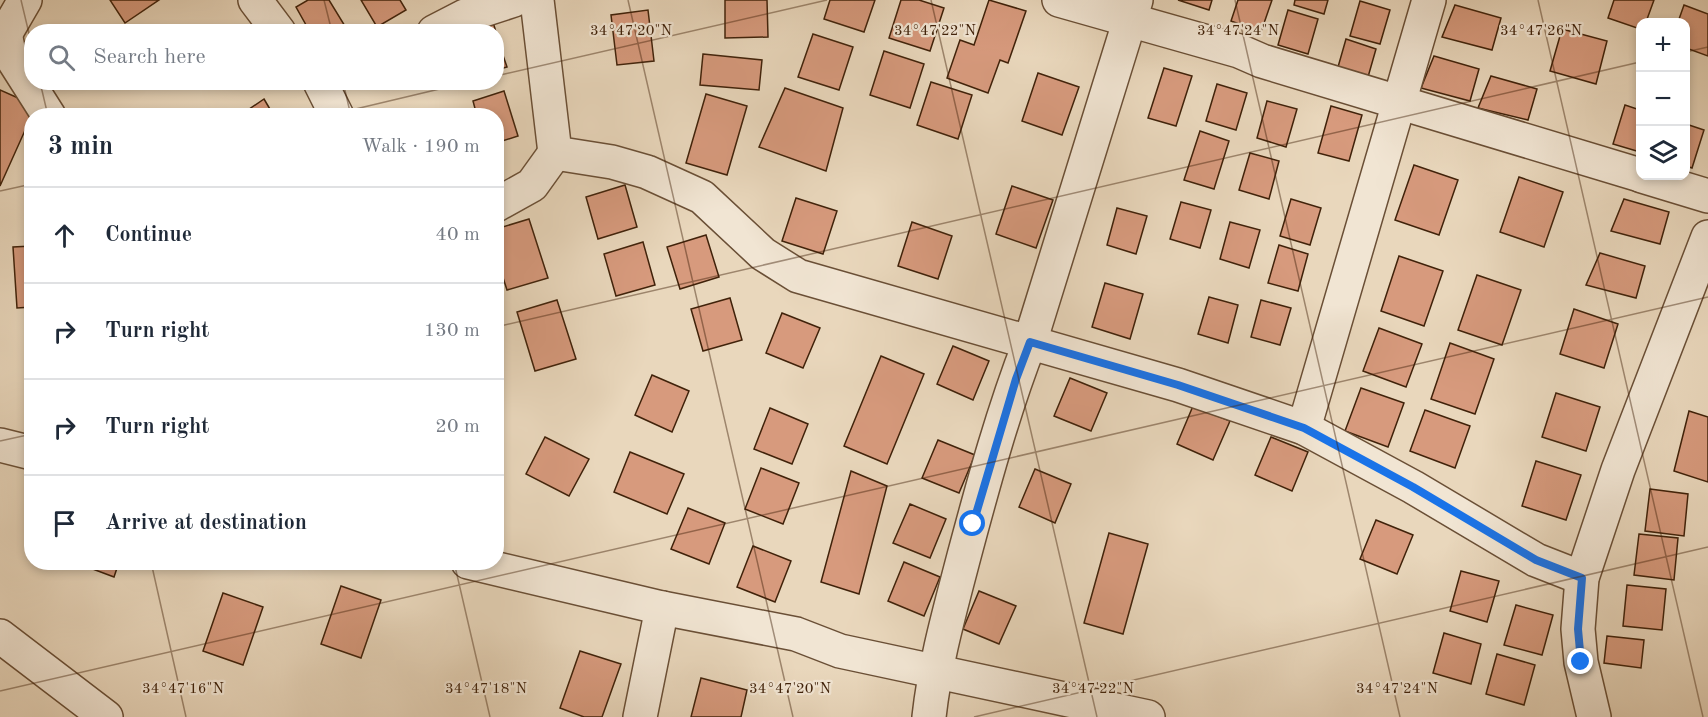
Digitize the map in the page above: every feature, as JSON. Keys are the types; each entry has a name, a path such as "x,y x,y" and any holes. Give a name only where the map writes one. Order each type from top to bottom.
{"street":[{"path":"24,77 9,53 2,36 25,0"},
{"path":"450,24 465,16 514,0"},
{"path":"504,201 532,185 555,153 537,0"},
{"path":"1059,0 1133,10 1262,61 1636,173"},
{"path":"1304,428 1429,0"},
{"path":"929,717 934,672 973,524 1016,379 1030,342 1133,10"},
{"path":"32,90 44,108"},
{"path":"555,153 630,167 702,197 764,254 798,276 1178,385 1304,428 1413,487 1536,560 1582,578"},
{"path":"1657,180 1708,196"},
{"path":"1594,717 1581,662 1578,629 1582,578 1618,470 1708,237"},
{"path":"0,445 24,451"},
{"path":"502,570 662,608 796,634 840,651 1148,717"},
{"path":"640,717 662,608"},
{"path":"0,636 106,717"}],"building":[{"path":"110,0 159,0 125,23"},
{"path":"308,0 329,0 344,24 306,24 296,7"},
{"path":"361,0 400,0 406,10 382,24 375,24"},
{"path":"725,0 767,0 768,37 725,38"},
{"path":"830,0 875,0 864,32 824,19"},
{"path":"901,0 919,0 944,8 930,51 889,38"},
{"path":"989,0 1026,11 1008,63 1000,60 988,93 947,78 960,40 974,45"},
{"path":"1178,0 1212,0 1209,10"},
{"path":"1238,0 1272,0 1261,32 1231,21"},
{"path":"1295,0 1328,0 1324,14 1294,5"},
{"path":"1614,0 1654,0 1647,18 1636,18 1636,28 1608,18"},
{"path":"1360,1 1390,10 1380,44 1350,36"},
{"path":"1455,5 1501,18 1492,50 1442,37"},
{"path":"1684,5 1708,14 1708,56 1690,49 1690,18 1679,18"},
{"path":"648,10 654,61 617,65 611,15"},
{"path":"1288,10 1318,19 1308,54 1278,45"},
{"path":"1562,29 1607,41 1596,84 1550,71"},
{"path":"813,34 853,47 839,90 798,77"},
{"path":"1346,39 1376,49 1366,84 1336,74"},
{"path":"884,51 924,64 910,108 870,95"},
{"path":"703,54 762,60 759,90 700,85"},
{"path":"1434,56 1479,69 1470,101 1421,88"},
{"path":"1164,68 1192,76 1176,126 1148,118"},
{"path":"1038,73 1079,87 1062,135 1022,121"},
{"path":"1491,76 1537,89 1528,120 1478,108"},
{"path":"931,82 972,95 958,139 917,125"},
{"path":"1217,84 1247,93 1236,130 1206,121"},
{"path":"785,88 843,108 826,171 759,147"},
{"path":"0,90 36,106 35,108 24,108 24,133 0,186"},
{"path":"504,91 518,136 504,140 504,108 475,108 473,101"},
{"path":"706,94 747,106 727,175 686,163"},
{"path":"264,99 269,108 251,108"},
{"path":"1267,101 1297,109 1286,147 1257,138"},
{"path":"1625,105 1636,109 1636,151 1613,144"},
{"path":"1331,106 1362,115 1349,161 1318,153"},
{"path":"1690,125 1704,130 1692,168 1690,167"},
{"path":"1200,131 1229,141 1214,189 1184,180"},
{"path":"1250,153 1279,161 1269,199 1239,190"},
{"path":"1414,165 1458,180 1439,235 1395,220"},
{"path":"1519,177 1563,192 1544,247 1500,232"},
{"path":"625,185 637,227 598,239 586,197"},
{"path":"1012,186 1053,200 1036,248 996,234"},
{"path":"796,198 837,211 823,254 782,241"},
{"path":"1291,199 1321,208 1310,245 1280,236"},
{"path":"1624,199 1669,212 1660,244 1611,231"},
{"path":"1181,202 1211,210 1200,248 1170,239"},
{"path":"1117,208 1147,216 1136,254 1107,245"},
{"path":"529,219 548,278 507,290 504,281 504,227"},
{"path":"912,222 952,236 938,279 898,266"},
{"path":"1230,222 1260,230 1249,268 1220,259"},
{"path":"706,235 719,277 680,289 667,247"},
{"path":"643,242 655,285 616,296 604,254"},
{"path":"1279,245 1308,254 1298,291 1268,283"},
{"path":"24,246 24,308 17,308 13,247"},
{"path":"1600,253 1645,266 1636,298 1586,285"},
{"path":"1399,256 1443,271 1424,326 1381,311"},
{"path":"1477,275 1521,290 1502,345 1458,330"},
{"path":"1105,283 1143,294 1130,339 1092,327"},
{"path":"1209,297 1238,305 1228,343 1198,334"},
{"path":"730,298 742,340 703,351 691,309"},
{"path":"557,300 576,359 535,371 517,312"},
{"path":"1261,300 1291,308 1280,345 1251,337"},
{"path":"1574,309 1618,324 1604,368 1560,354"},
{"path":"782,313 820,328 803,368 766,353"},
{"path":"1379,328 1422,344 1406,387 1363,371"},
{"path":"1450,343 1494,359 1475,414 1431,399"},
{"path":"953,346 989,361 973,400 937,384"},
{"path":"881,356 924,374 887,464 844,446"},
{"path":"652,375 689,391 672,432 635,415"},
{"path":"1070,378 1107,393 1091,431 1054,416"},
{"path":"1361,388 1404,403 1388,447 1345,431"},
{"path":"1556,393 1600,407 1586,451 1542,437"},
{"path":"1193,406 1230,421 1213,460 1177,444"},
{"path":"770,408 808,424 792,464 754,449"},
{"path":"1425,410 1470,426 1455,468 1410,451"},
{"path":"1689,411 1708,417 1708,482 1674,471"},
{"path":"545,437 589,459 569,496 526,474"},
{"path":"1271,437 1308,452 1292,491 1255,475"},
{"path":"938,440 975,455 959,493 922,478"},
{"path":"630,452 684,474 667,514 614,492"},
{"path":"1536,461 1581,475 1566,520 1522,506"},
{"path":"761,468 799,483 783,524 745,509"},
{"path":"1035,469 1071,484 1055,523 1019,507"},
{"path":"851,471 887,486 859,594 821,582"},
{"path":"1650,489 1688,494 1684,536 1645,531"},
{"path":"910,504 946,519 930,558 893,543"},
{"path":"688,508 725,523 709,564 671,549"},
{"path":"1376,520 1413,535 1397,574 1360,559"},
{"path":"1109,533 1148,544 1123,634 1084,623"},
{"path":"1639,534 1678,538 1674,580 1634,575"},
{"path":"753,546 791,561 775,602 737,587"},
{"path":"904,562 940,577 924,616 888,601"},
{"path":"95,570 116,570 114,577"},
{"path":"1461,571 1499,581 1487,622 1450,611"},
{"path":"1627,585 1666,589 1662,630 1623,626"},
{"path":"341,586 381,600 361,658 321,644"},
{"path":"979,591 1016,606 999,644 963,629"},
{"path":"223,593 263,607 243,665 203,651"},
{"path":"1516,605 1553,615 1542,655 1504,645"},
{"path":"1444,633 1481,644 1471,684 1433,673"},
{"path":"1607,636 1644,640 1641,668 1604,663"},
{"path":"580,651 621,664 602,717 584,717 560,708"},
{"path":"1497,654 1535,665 1524,705 1486,694"},
{"path":"701,678 747,690 741,717 691,717"}],"route":[{"path":"973,524 1016,379 1030,342 1178,385 1304,428 1413,487 1536,560 1582,578 1578,629 1581,662"}]}
